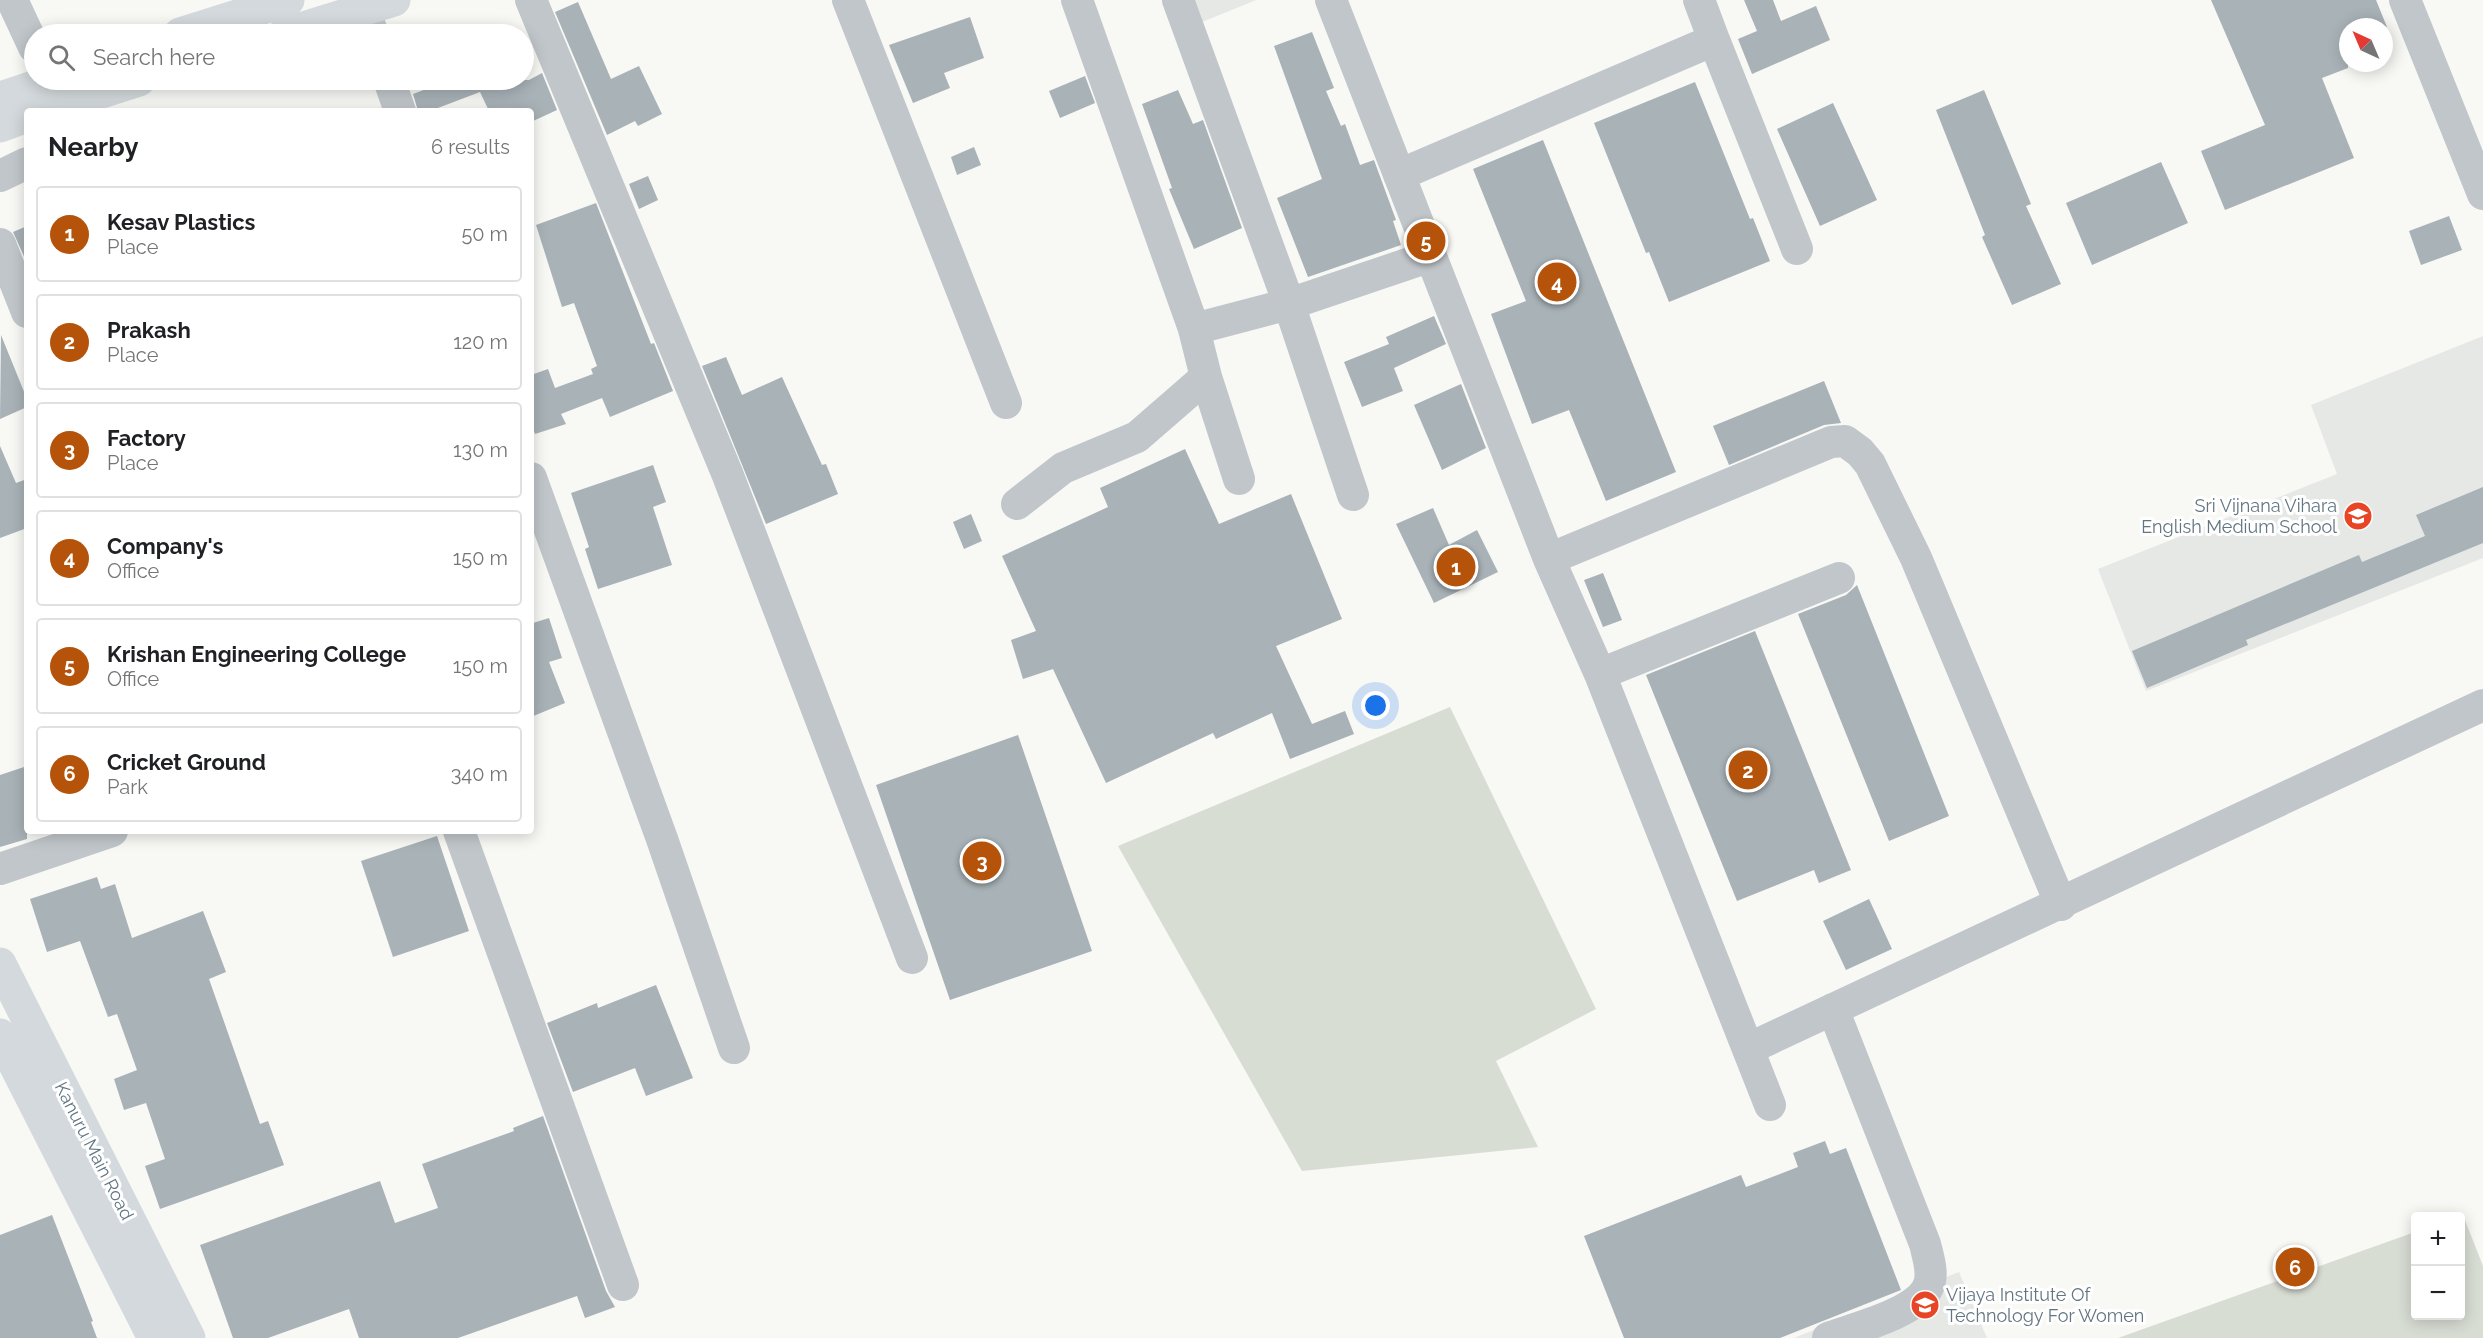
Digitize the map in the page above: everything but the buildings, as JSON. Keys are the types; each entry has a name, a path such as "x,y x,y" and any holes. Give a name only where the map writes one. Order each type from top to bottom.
{"main road":[{"path":"212,24 288,0"},
{"path":"333,24 377,15"},
{"path":"0,98 82,90"},
{"path":"0,126 24,117"},
{"name":"Kanuru Main Road","path":"0,964 189,1338"},
{"name":"Kanuru Main Road","path":"0,1035 154,1338"}],"street":[{"path":"12,0 24,26"},
{"path":"531,0 727,473 912,958"},
{"path":"848,0 1006,403"},
{"path":"1077,0 1194,328 1206,377 1239,479"},
{"path":"1179,0 1289,304 1353,495"},
{"path":"1331,0 1549,560 1600,674 1770,1105"},
{"path":"1699,0 1797,249"},
{"path":"2404,0 2483,194"},
{"path":"1400,175 1714,40"},
{"path":"393,90 399,108"},
{"path":"0,176 24,164"},
{"path":"0,244 24,304"},
{"path":"1194,328 1289,304 1431,256"},
{"path":"1017,504 1063,468 1137,437 1206,377"},
{"path":"1549,560 1831,442 1845,441 1853,446 1870,464 1916,558 2061,905"},
{"path":"534,486 662,839 734,1048"},
{"path":"1600,674 1839,578"},
{"path":"1748,1049 2061,905 2483,705"},
{"path":"0,869 103,834"},
{"path":"460,834 623,1285"},
{"path":"1828,1338 1892,1315 1914,1302 1928,1288 1931,1268 1925,1244 1833,1009"}],"shaded area":[{"path":"1186,0 1256,0 1195,25"},
{"name":"Sri Vijnana Vihara English Medium School","path":"2483,336 2483,558 2146,691 2098,569 2337,474 2311,405"},
{"path":"1450,707 1596,1009 1496,1061 1538,1147 1302,1171 1118,846"},
{"path":"2465,1220 2483,1266 2483,1338 2118,1338 2411,1233 2411,1320 2465,1320"},
{"name":"Vijaya Institute Of Technology For Women","path":"1959,1272 1987,1338 1794,1338"}],"place":[{"name":"Krishan Engineering College","path":"1426,241"},
{"name":"Company's","path":"1557,282"},
{"name":"Sri Vijnana Vihara English Medium School","path":"2358,516"},
{"name":"Kesav Plastics","path":"1456,567"},
{"name":"Prakash","path":"1748,770"},
{"name":"Factory","path":"982,861"},
{"name":"Cricket Ground","path":"2295,1267"},
{"name":"Vijaya Institute Of Technology For Women","path":"1925,1305"}]}
